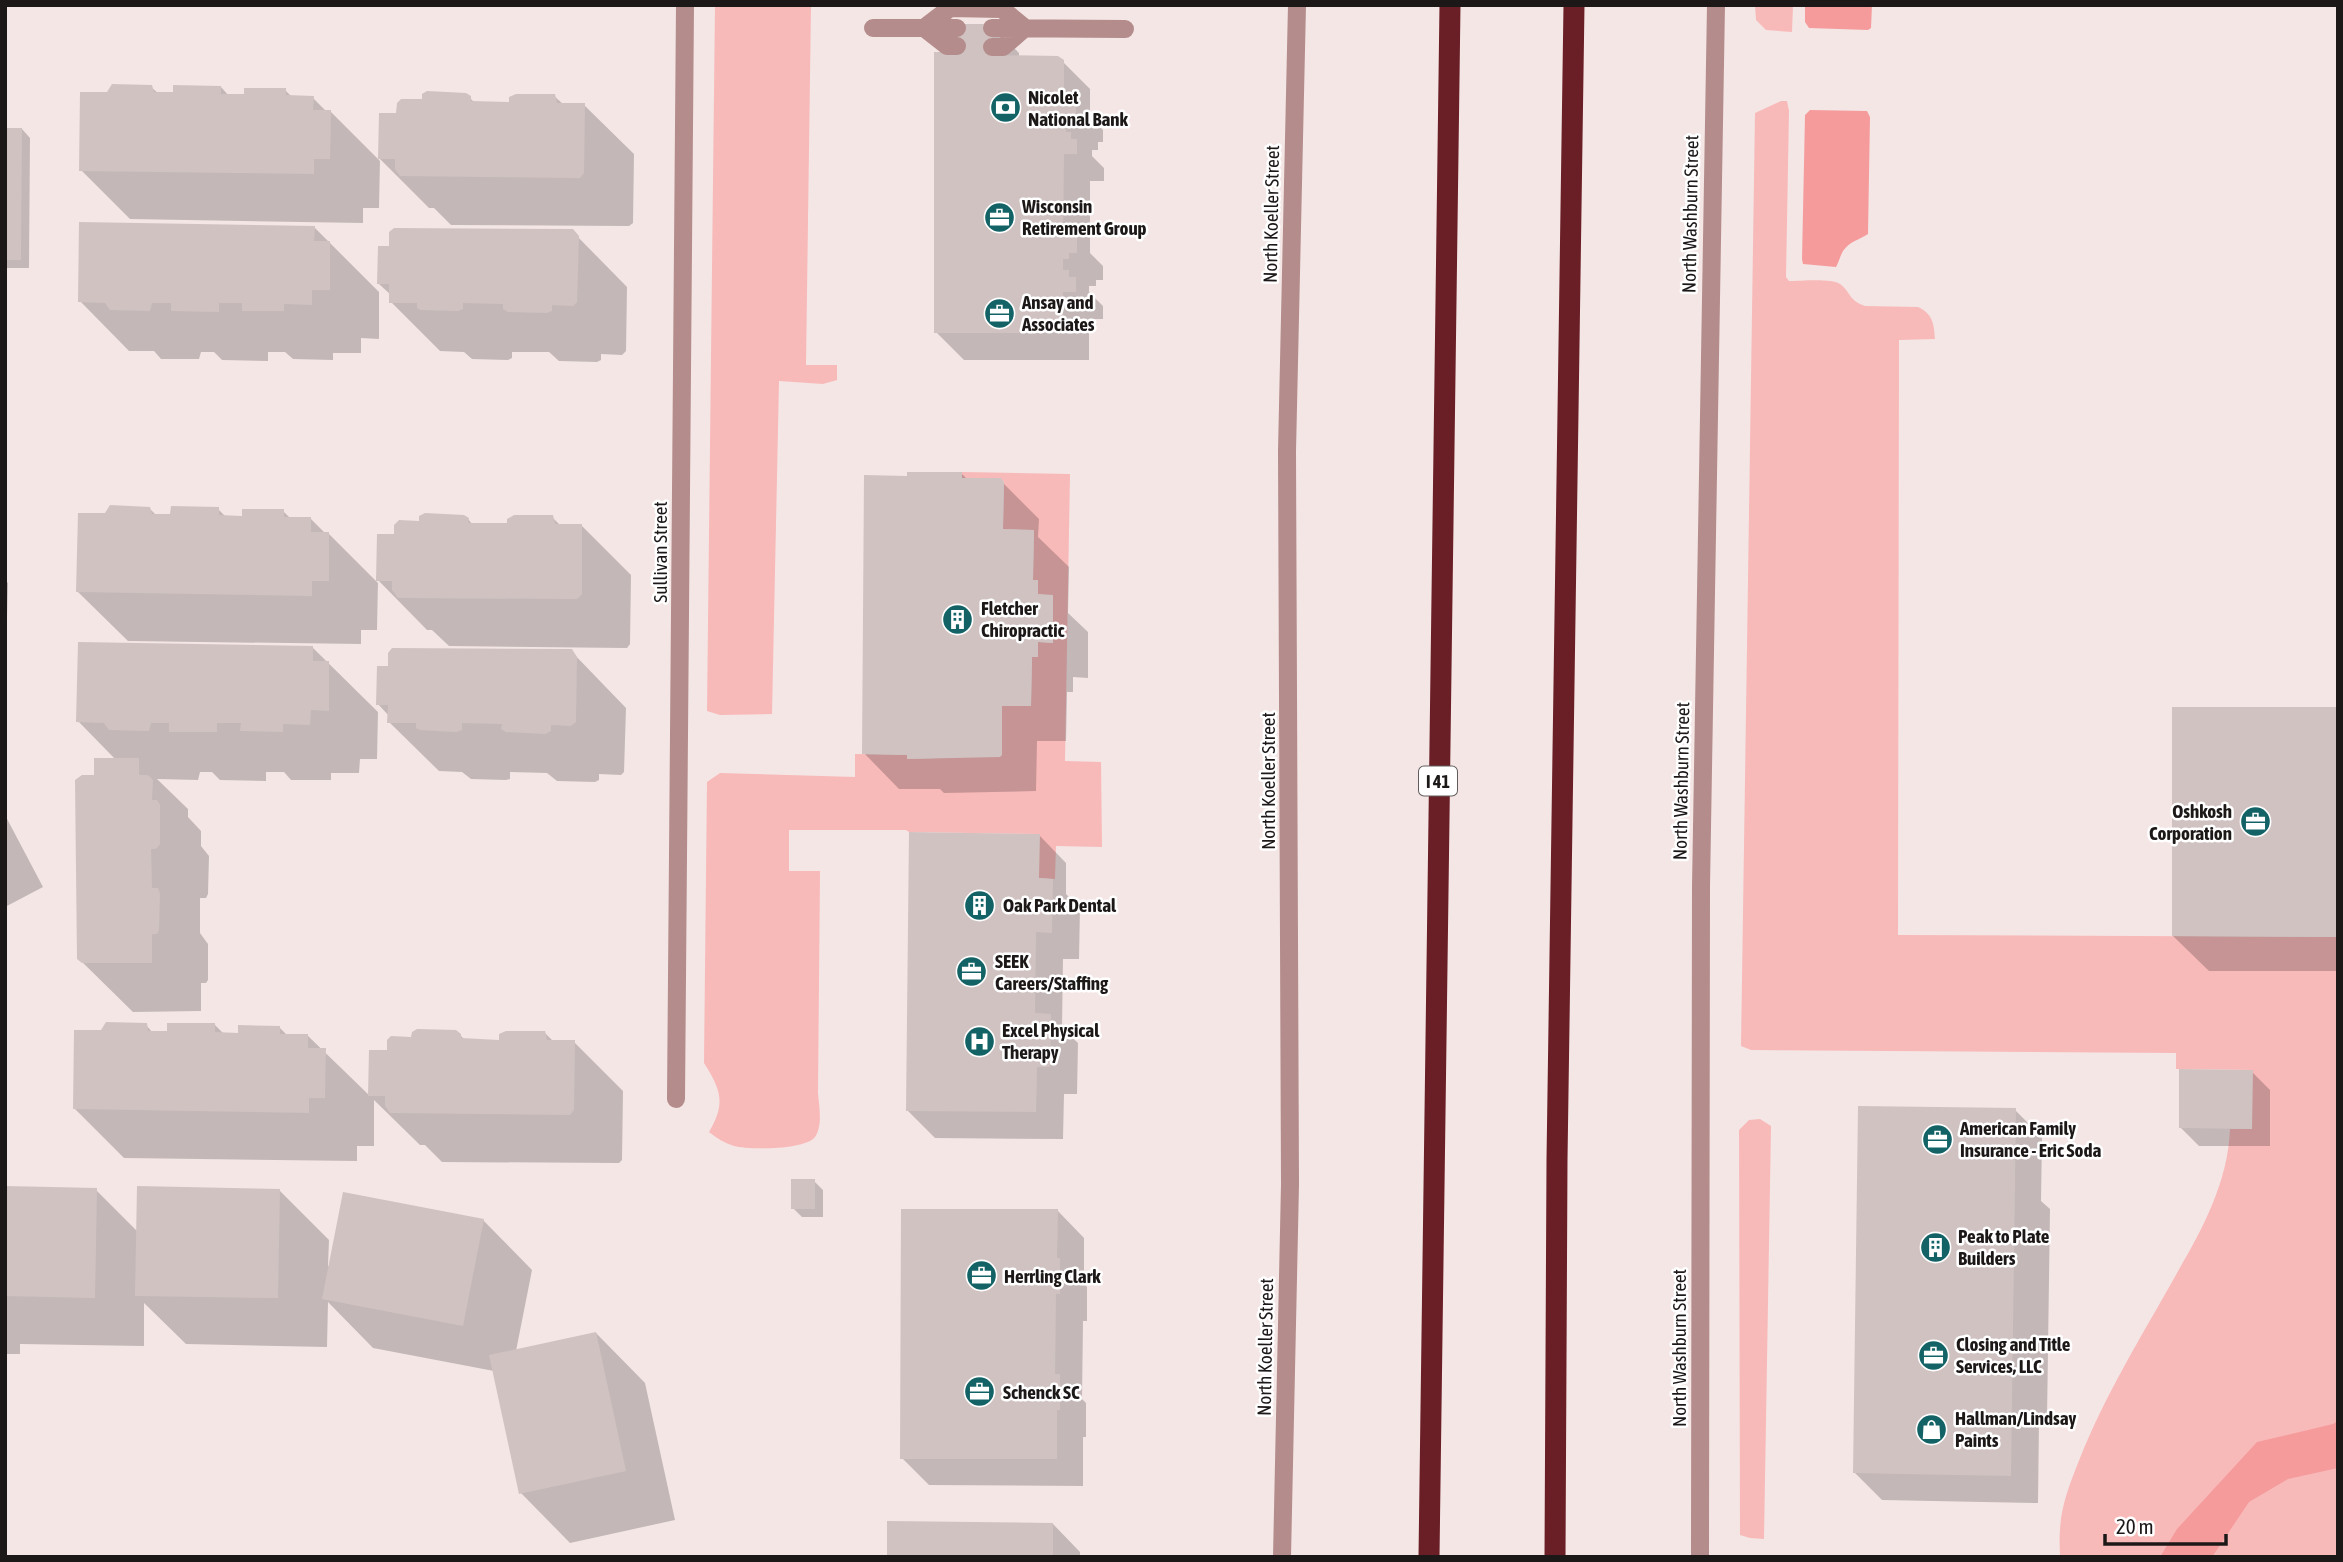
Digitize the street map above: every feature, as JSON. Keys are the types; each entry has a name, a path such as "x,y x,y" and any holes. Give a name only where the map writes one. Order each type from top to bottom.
{"highway":[{"name":"I 41","path":"1429,1557 1450,5"},
{"path":"1555,1557 1556,1160 1574,5"}],"street":[{"name":"Sullivan Street","path":"676,1099 685,5"},
{"name":"North Koeller Street","path":"1282,1557 1290,1184 1287,450 1297,5"},
{"name":"North Washburn Street","path":"1700,1557 1701,886 1716,5"},
{"path":"924,28 950,8 1002,9 1025,28"},
{"path":"873,28 924,28 957,37"},
{"path":"992,28 1125,29"},
{"path":"992,47 1003,47 1025,28"}],"shaded area":[{"path":"715,5 811,5 806,365 837,365 837,380 823,384 779,381 772,714 720,715 707,711"},
{"path":"1755,5 1793,5 1792,32 1766,30 1756,20"},
{"path":"1805,5 1872,5 1871,28 1809,28 1805,22"},
{"path":"1781,101 1787,101 1789,111 1786,277 1789,281 1836,282 1844,287 1855,301 1865,306 1918,307 1930,316 1934,329 1935,339 1899,340 1898,935 2338,937 2338,1557 2060,1557 2064,1502 2090,1434 2205,1222 2225,1168 2230,1129 2252,1129 2252,1070 2176,1069 2176,1053 1751,1050 1741,1046 1755,113"},
{"path":"1810,110 1867,111 1870,117 1868,234 1846,248 1836,267 1803,264 1802,259 1805,115"},
{"path":"962,472 1070,474 1065,761 1101,762 1102,847 1056,846 1055,879 1039,878 1039,834 789,830 789,871 820,871 819,1127 815,1137 809,1141 789,1147 734,1146 709,1132 718,1113 719,1097 718,1089 704,1063 707,782 720,773 855,777 855,754 907,755 907,759 1002,754 1002,706 1031,706 1032,657 1038,657 1038,642 1053,643 1053,596 1038,594 1038,581 1033,580 1034,530 1003,529 1004,481 962,478"},
{"path":"1760,1119 1771,1126 1764,1539 1740,1535 1739,1130 1749,1120"},
{"path":"2338,1421 2338,1468 2288,1479 2249,1502 2212,1557 2160,1557 2177,1529 2257,1442"}],"building":[{"path":"957,24 992,24 992,55 1058,56 1064,60 1064,101 1076,101 1076,115 1071,115 1071,123 1066,123 1066,132 1071,132 1071,139 1077,139 1077,154 1064,154 1063,237 1077,237 1077,253 1069,253 1069,259 1063,259 1063,270 1069,270 1069,277 1076,277 1076,292 1063,292 1063,333 934,333 934,52 957,52"},
{"path":"112,84 152,85 154,92 173,92 173,85 221,86 221,94 244,94 244,88 286,88 286,95 314,96 313,110 331,110 330,159 314,159 314,174 79,171 80,92 107,92"},
{"path":"427,91 466,93 471,96 471,101 509,102 509,97 516,94 555,94 557,103 585,103 584,173 580,178 400,176 395,169 395,159 378,159 379,113 396,113 397,103 401,99 422,99 422,94"},
{"path":"5,128 22,128 21,260 5,260"},
{"path":"79,222 315,226 314,241 330,241 330,290 312,290 312,305 284,304 284,311 242,311 242,303 219,303 219,312 171,311 171,303 152,303 150,311 110,310 105,303 78,302"},
{"path":"394,228 573,229 579,236 577,302 573,306 552,305 552,311 547,313 508,312 503,309 503,304 463,303 463,309 458,311 421,310 417,308 417,303 389,303 389,284 377,284 378,246 389,246 389,232"},
{"name":"Fletcher Chiropractic","path":"907,472 962,472 962,478 1001,478 1004,482 1003,529 1034,530 1033,580 1038,580 1038,594 1053,595 1053,643 1038,642 1038,657 1032,657 1031,706 1002,706 1000,757 907,759 907,755 862,754 864,475 907,476"},
{"path":"110,505 150,507 152,514 170,514 171,506 219,507 219,515 242,516 242,509 284,509 284,517 311,517 311,532 329,532 329,581 312,581 312,596 76,592 78,513 105,513"},
{"path":"425,513 464,515 469,518 468,523 507,523 507,519 514,515 553,515 555,524 582,524 582,594 577,599 398,598 392,590 392,581 376,581 377,534 394,534 394,525 399,520 419,521 419,516"},
{"path":"78,642 313,646 313,661 329,661 329,711 311,710 310,725 283,724 283,732 240,731 241,723 217,723 217,732 169,732 169,723 151,723 149,731 109,730 104,723 76,722"},
{"path":"392,648 572,649 577,657 576,722 571,726 551,725 551,731 545,734 506,732 501,729 502,724 462,723 462,730 456,732 420,730 416,728 416,723 387,723 388,705 376,705 377,666 388,666 388,653"},
{"name":"Oshkosh Corporation","path":"2172,707 2338,707 2338,937 2172,936"},
{"path":"94,758 139,758 139,775 148,775 153,780 152,800 157,800 160,805 160,844 156,849 151,849 152,888 158,888 160,894 159,930 157,934 152,934 152,963 82,963 77,959 75,780 82,775 94,775"},
{"path":"909,832 1040,834 1039,878 1053,879 1052,933 1036,932 1035,1013 1051,1014 1050,1067 1037,1067 1036,1112 906,1111"},
{"path":"106,1022 147,1023 148,1031 167,1031 167,1023 215,1023 215,1032 238,1033 238,1025 280,1026 280,1034 308,1034 308,1048 326,1048 325,1098 309,1098 309,1113 73,1109 74,1030 101,1030"},
{"path":"417,1029 456,1030 461,1034 461,1038 499,1040 499,1034 506,1031 545,1031 547,1040 575,1040 574,1110 570,1115 390,1113 385,1106 385,1096 368,1096 369,1050 387,1050 387,1040 391,1036 411,1037 412,1032"},
{"path":"2179,1069 2253,1070 2252,1129 2179,1128"},
{"path":"1858,1106 2016,1108 2011,1476 1853,1473"},
{"path":"791,1179 815,1179 815,1209 791,1209"},
{"path":"5,1186 97,1188 95,1298 5,1296"},
{"path":"137,1186 280,1189 278,1298 135,1296"},
{"path":"343,1192 484,1219 463,1326 322,1299"},
{"path":"901,1209 1058,1209 1057,1258 1060,1258 1060,1294 1056,1294 1055,1374 1060,1374 1060,1410 1057,1410 1057,1459 900,1459"},
{"path":"596,1332 626,1471 519,1494 489,1355"},
{"path":"887,1521 1053,1523 1053,1557 887,1557"}],"place":[{"name":"Nicolet National Bank","path":"1005,108"},
{"name":"Wisconsin Retirement Group","path":"999,217"},
{"name":"Ansay and Associates","path":"999,313"},
{"name":"Fletcher Chiropractic","path":"958,619"},
{"name":"Oshkosh Corporation","path":"2255,822"},
{"name":"Oak Park Dental","path":"980,905"},
{"name":"SEEK Careers/Staffing","path":"972,972"},
{"name":"Excel Physical Therapy","path":"979,1041"},
{"name":"American Family Insurance - Eric Soda","path":"1937,1139"},
{"name":"Peak to Plate Builders","path":"1935,1247"},
{"name":"Herrling Clark","path":"981,1276"},
{"name":"Closing and Title Services, LLC","path":"1933,1355"},
{"name":"Schenck SC","path":"980,1392"},
{"name":"Hallman/Lindsay Paints","path":"1932,1429"}]}
